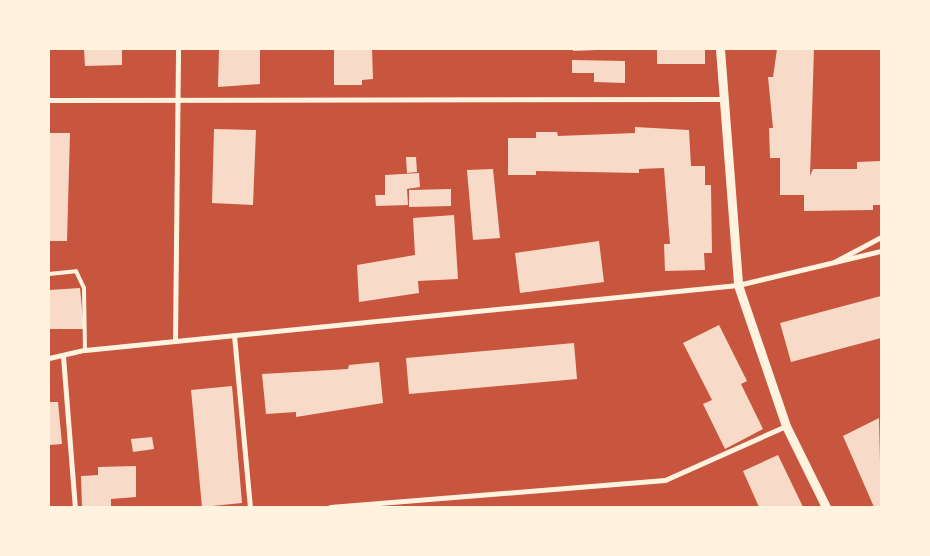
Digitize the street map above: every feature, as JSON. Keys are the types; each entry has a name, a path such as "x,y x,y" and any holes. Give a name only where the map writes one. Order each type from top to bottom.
{"street":[{"path":"175,341 179,102 178,49"},
{"path":"720,49 721,99 738,285 786,426 826,507"},
{"path":"49,100 179,102 721,99"},
{"path":"827,265 881,237"},
{"path":"49,358 85,350 738,285 881,252"},
{"path":"234,335 250,507"},
{"path":"63,356 75,507"},
{"path":"330,507 665,480 786,426"}],"lane":[{"path":"49,274 76,271 84,288 85,350"}],"building":[{"path":"84,49 122,49 122,65 85,66"},
{"path":"219,49 260,49 260,84 218,87"},
{"path":"334,49 372,49 373,79 362,80 362,85 334,85"},
{"path":"573,49 597,49 597,50 573,51"},
{"path":"657,49 705,49 705,64 657,64"},
{"path":"777,49 814,49 810,176 813,169 857,169 857,162 881,161 881,205 873,205 873,210 804,211 804,195 780,195 780,158 770,158 769,128 773,128 768,77 773,77"},
{"path":"572,60 625,61 625,83 594,82 594,73 572,73"},
{"path":"635,127 689,130 691,166 705,166 705,185 711,185 712,253 704,253 705,270 665,271 664,244 670,244 664,168 639,169 639,173 536,171 536,175 508,175 508,138 536,138 536,132 557,132 558,136 635,133"},
{"path":"214,129 256,130 253,205 212,203"},
{"path":"49,133 70,133 67,241 49,241"},
{"path":"406,157 416,157 417,172 407,173"},
{"path":"493,169 500,238 473,240 467,170"},
{"path":"419,173 420,187 407,189 408,205 376,206 375,195 385,195 385,175"},
{"path":"451,189 451,206 409,207 409,190"},
{"path":"454,215 458,279 418,281 419,293 359,302 357,265 415,255 413,218"},
{"path":"599,241 604,282 520,293 515,253"},
{"path":"80,288 84,329 49,329 49,290"},
{"path":"881,296 881,338 791,362 780,323"},
{"path":"719,325 747,381 741,384 763,429 725,449 703,404 712,400 683,343"},
{"path":"574,343 577,379 409,394 406,358"},
{"path":"379,362 383,403 296,417 296,412 266,414 262,374 348,369 349,365"},
{"path":"232,386 242,503 202,507 191,390"},
{"path":"49,402 58,402 62,444 49,445"},
{"path":"879,418 881,507 874,507 843,436"},
{"path":"152,437 154,449 133,452 131,439"},
{"path":"778,455 803,507 759,507 743,471"},
{"path":"136,466 136,497 111,499 111,507 82,507 81,476 98,475 98,467"}]}
